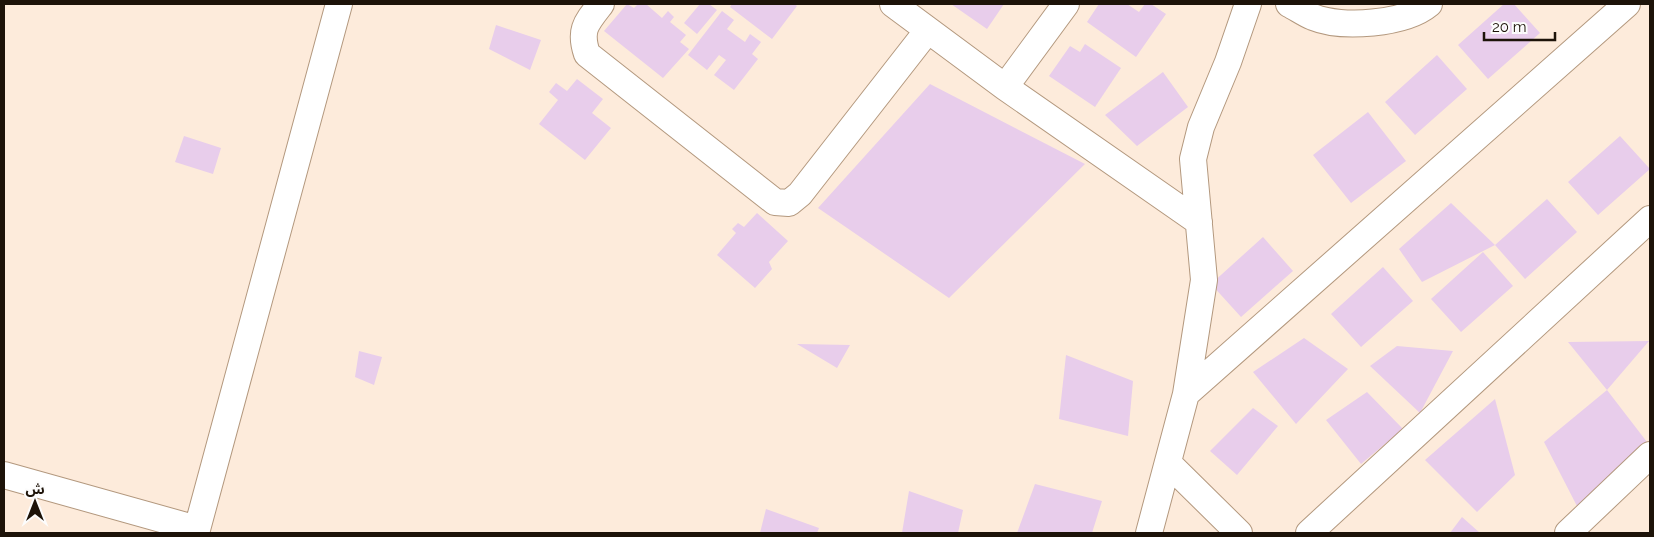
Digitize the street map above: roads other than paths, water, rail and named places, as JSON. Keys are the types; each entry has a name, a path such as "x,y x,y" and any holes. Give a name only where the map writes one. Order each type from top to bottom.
{"street":[{"path":"4,475 196,531 339,4"},
{"path":"601,4 585,24 583,40 587,54 776,202 789,203 800,194 928,30"},
{"path":"893,4 1005,87 1199,222"},
{"path":"1005,87 1066,4"},
{"path":"1149,533 1169,464 1186,394 1204,280 1193,159 1201,127 1228,62 1248,4"},
{"path":"1289,4 1314,18 1347,24 1393,20 1423,9 1428,4"},
{"path":"1186,394 1624,5"},
{"path":"1309,533 1650,219"},
{"path":"1568,533 1650,455"},
{"path":"1169,464 1239,533"}]}
